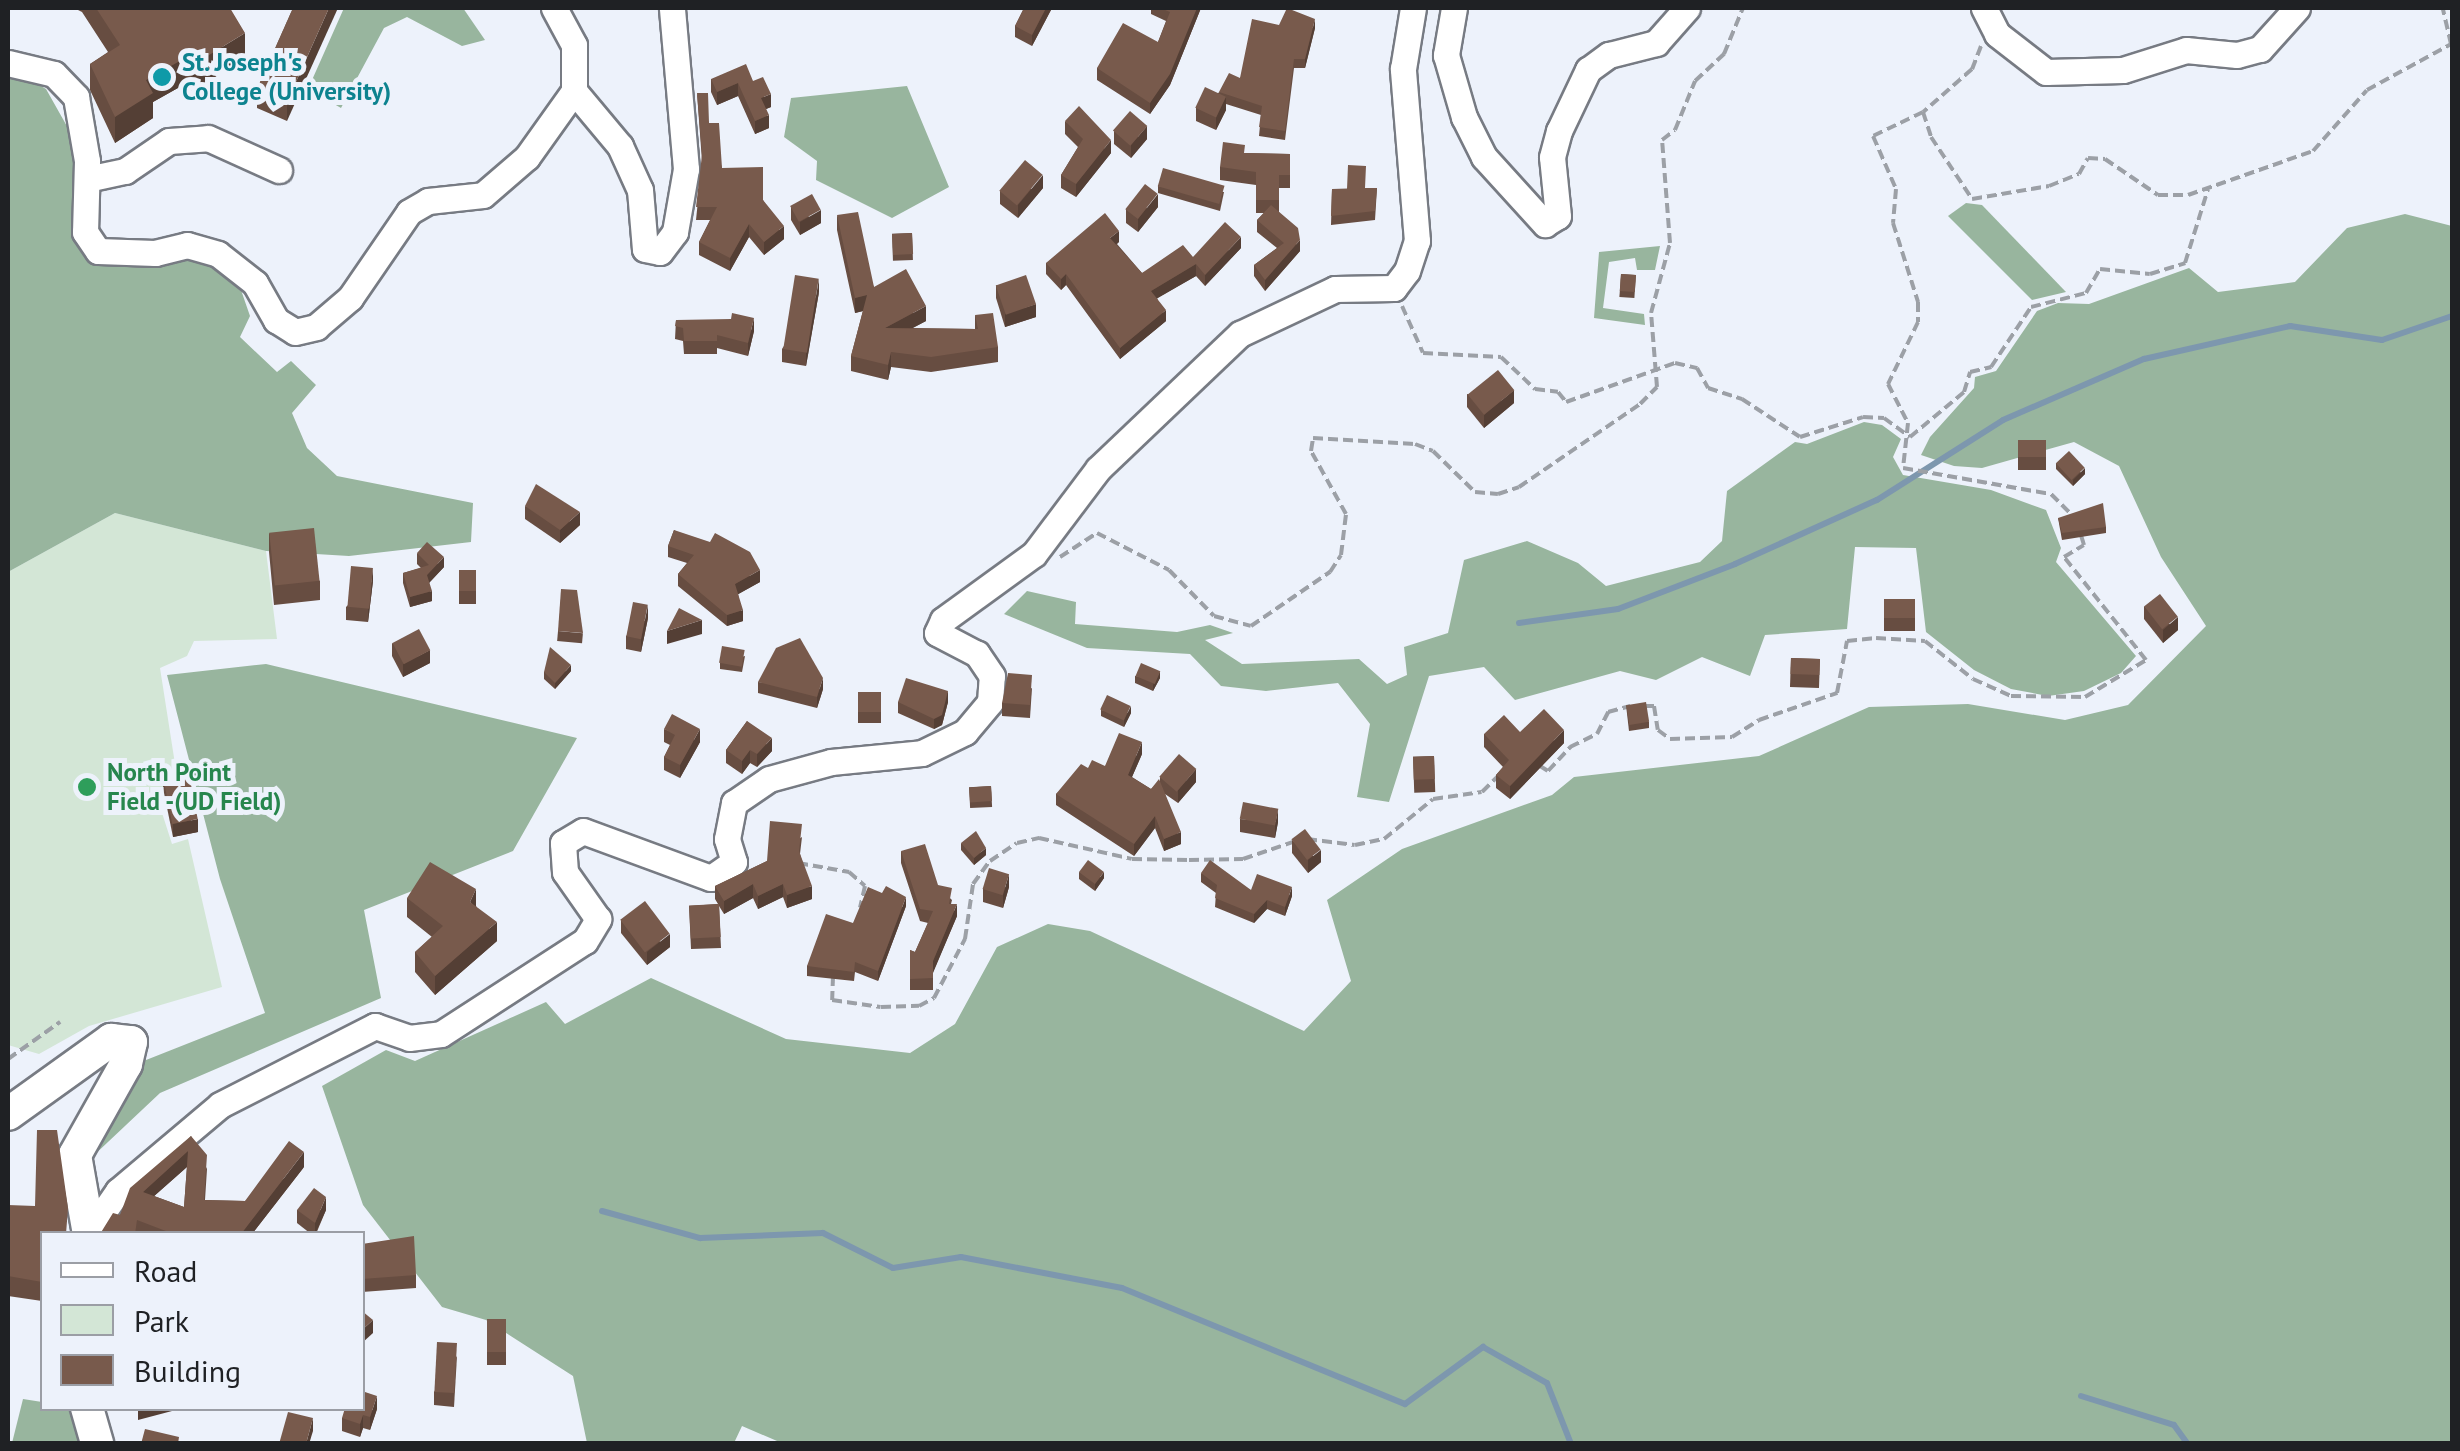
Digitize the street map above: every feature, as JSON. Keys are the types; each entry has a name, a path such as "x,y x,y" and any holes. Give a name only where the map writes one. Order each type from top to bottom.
{"main road":[{"path":"8,1114 111,1040 131,1042 126,1064 76,1155 89,1231"},
{"path":"89,1411 97,1444"}],"street":[{"path":"8,63 54,74 76,97 87,179 85,232 98,250 155,253 187,244 218,254 255,284 276,320 295,332 316,327 350,298 409,212 428,201 483,195 508,180 574,91 574,45 554,8"},
{"path":"574,91 620,146 640,190 644,250 660,252 674,232 686,169 672,8"},
{"path":"90,1231 118,1191 220,1105 375,1026 409,1038 441,1034 586,940 598,920 565,872 563,843 583,831 711,878 734,862 727,839 734,803 769,779 831,762 922,752 965,732 990,702 992,676 977,654 937,633 943,620 1034,554 1098,469 1240,334 1335,290 1394,288 1417,242 1403,69 1413,8"},
{"path":"1454,8 1446,54 1464,116 1484,157 1544,224 1558,216 1552,157 1559,131 1588,70 1609,54 1656,43 1687,8"},
{"path":"1984,8 1996,34 2046,72 2123,70 2165,53 2260,49 2296,8"},
{"path":"87,179 125,171 169,142 208,138 279,170"}],"path":[{"path":"1046,568 1097,533 1169,570 1214,616 1251,626 1330,572 1342,554 1346,514 1311,451 1313,438 1415,444 1433,450 1475,492 1498,494 1519,488 1640,404 1657,387 1652,313 1670,243 1662,140 1674,130 1695,81 1724,54 1743,8"},
{"path":"1923,112 1932,138 1972,199 2049,186 2079,174 2088,158 2105,159 2158,194 2208,189 2313,151 2368,90 2451,44 2443,8"},
{"path":"1910,437 1888,384 1918,322 1918,302 1893,223 1896,189 1873,136 1923,112 1972,69 1981,44 1996,34"},
{"path":"1535,764 1548,771 1570,747 1596,734 1608,712 1635,704 1654,706 1658,730 1670,739 1732,737 1758,720 1837,693 1847,641 1925,641 1973,678 2011,696 2050,700 2085,697 2146,660 2064,558 2084,546 2064,506 2024,487 1903,468 1900,455 1910,437 1964,392 1970,372 1991,368 2031,307 2086,293 2100,269 2150,274 2185,263 2208,189"},
{"path":"1394,288 1423,353 1501,357 1535,389 1558,392 1566,402 1608,383 1632,384 1657,368 1675,363 1696,368 1708,388 1754,405 1800,437 1864,416 1884,418 1910,437"},
{"path":"835,970 832,1000 881,1007 919,1006 934,998 965,938 973,884 990,860 1017,842 1039,838 1132,859 1189,860 1243,859 1309,838 1355,845 1384,839 1432,799 1482,792 1506,768"},
{"path":"794,863 834,866 865,886 858,918"},
{"path":"8,1060 60,1022"}],"green space":[{"path":"344,8 463,8 485,40 462,46 407,17 384,28 341,108 308,89"},
{"path":"14,70 46,89 77,144 98,262 126,265 187,254 218,268 241,290 250,316 240,337 277,372 291,361 316,385 292,413 307,448 337,476 473,503 471,542 349,556 266,551 115,513 8,572 8,72"},
{"path":"907,86 949,187 892,218 816,180 817,161 784,137 791,98"},
{"path":"1966,203 1982,205 2066,292 2032,300 1948,216"},
{"path":"2405,214 2452,226 2452,1443 784,1444 742,1426 734,1443 587,1443 573,1376 486,1320 442,1307 363,1205 322,1086 386,1050 415,1061 546,1002 565,1024 651,978 786,1039 910,1053 955,1024 997,947 1048,924 1090,931 1304,1031 1351,981 1327,900 1402,849 1552,795 1574,777 1759,756 1869,707 1968,704 2065,720 2128,705 2206,626 2161,557 2119,466 2074,442 1982,468 1954,466 1921,455 1930,437 1974,388 1975,377 1996,371 2037,311 2058,303 2089,304 2189,268 2218,292 2295,282 2347,228"},
{"path":"1660,246 1655,270 1637,270 1635,258 1609,262 1603,308 1644,314 1645,325 1594,318 1599,252"},
{"path":"1864,422 1882,425 1901,439 1893,457 1903,475 1991,490 2046,510 2061,548 2056,562 2136,656 2121,673 2084,691 2048,696 2011,689 1974,670 1926,632 1916,548 1855,547 1847,629 1765,635 1750,676 1702,657 1656,680 1620,671 1515,700 1484,667 1429,676 1389,802 1357,797 1370,724 1338,683 1266,691 1221,686 1190,654 1087,648 1004,614 1027,591 1076,602 1075,624 1177,632 1210,625 1233,633 1205,640 1242,664 1359,659 1387,684 1407,675 1404,647 1448,633 1464,560 1527,541 1578,563 1606,586 1700,562 1722,541 1727,491 1795,442 1807,444"},
{"name":"North Point Field -(UD Field)","path":"115,513 266,551 277,639 194,641 187,656 160,668 178,783 155,791 172,844 188,839 222,987 89,1026 39,1054 8,1045 8,572"},
{"path":"266,664 577,738 513,851 364,910 381,998 160,1093 91,1158 141,1062 265,1013 220,879 167,675"},
{"path":"23,1399 40,1402 40,1411 76,1411 86,1443 12,1443"}],"building":[{"name":"St. Joseph's College (University)","path":"96,8 230,8 245,33 191,66 185,58 146,80 153,93 115,117 90,64 120,45"},
{"path":"293,8 329,8 287,102 257,89"},
{"path":"1024,8 1046,8 1032,35 1015,26"},
{"path":"1160,8 1197,8 1170,74 1150,103 1097,68 1123,23 1158,42 1170,12"},
{"path":"1287,8 1315,19 1305,59 1294,59 1285,131 1259,127 1262,106 1219,92 1229,73 1240,78 1252,19 1279,25"},
{"path":"746,64 753,81 763,77 771,94 761,98 769,115 755,121 738,83 717,92 711,79"},
{"path":"1205,87 1226,97 1216,118 1195,108"},
{"path":"697,93 708,93 709,123 719,123 722,168 763,167 763,200 784,226 764,242 749,224 730,258 699,242 717,207 696,207 702,155"},
{"path":"1079,106 1111,140 1076,184 1061,175 1083,139 1065,121"},
{"path":"1130,111 1147,126 1130,146 1113,131"},
{"path":"1223,142 1245,145 1244,153 1290,154 1290,175 1279,175 1279,200 1256,200 1256,172 1220,167"},
{"path":"1025,160 1043,175 1017,205 999,191"},
{"path":"1348,165 1366,166 1365,188 1377,188 1375,211 1331,216 1332,189 1347,189"},
{"path":"1163,168 1225,186 1219,204 1158,186"},
{"path":"1145,184 1158,194 1138,219 1125,209"},
{"path":"812,194 821,210 799,222 790,206"},
{"path":"1271,205 1298,228 1300,240 1265,280 1254,265 1284,243 1257,220"},
{"path":"858,212 874,287 906,269 926,306 885,328 978,329 975,315 993,313 998,347 931,357 891,352 888,365 851,356 867,295 855,298 837,215"},
{"path":"1105,213 1119,231 1110,238 1142,273 1183,245 1193,257 1225,222 1241,237 1205,275 1196,264 1151,291 1166,310 1120,348 1066,274 1061,279 1046,263"},
{"path":"912,233 913,254 893,255 892,234"},
{"path":"1621,274 1636,275 1635,292 1620,291"},
{"path":"795,275 819,279 807,353 783,349"},
{"path":"1026,275 1036,304 1006,315 996,285"},
{"path":"732,313 754,318 748,343 717,335 717,341 684,341 683,328 675,326 676,320 731,319"},
{"path":"1498,370 1514,390 1484,415 1468,395"},
{"path":"2018,440 2046,440 2046,457 2018,457"},
{"path":"2069,451 2085,468 2072,480 2056,463"},
{"path":"536,484 580,512 560,530 525,506"},
{"path":"2103,503 2106,527 2062,533 2058,518"},
{"path":"314,528 320,581 275,585 269,533"},
{"path":"674,530 710,542 715,533 750,552 760,570 735,584 743,610 727,615 678,574 694,555 668,546"},
{"path":"427,542 444,557 427,575 432,591 410,597 403,573 429,565 417,553"},
{"path":"351,566 373,568 369,609 347,607"},
{"path":"459,570 476,570 476,591 459,591"},
{"path":"561,589 577,590 583,633 558,631"},
{"path":"2160,594 2178,617 2162,629 2144,606"},
{"path":"1884,599 1915,599 1915,618 1884,618"},
{"path":"633,602 648,605 641,639 626,636"},
{"path":"679,608 702,620 667,631"},
{"path":"419,629 430,650 404,664 393,643"},
{"path":"800,638 823,678 817,697 758,682 776,648"},
{"path":"722,646 745,650 742,667 719,663"},
{"path":"550,647 571,665 555,683 544,672"},
{"path":"1791,658 1820,659 1819,675 1790,674"},
{"path":"1141,663 1160,671 1155,684 1136,676"},
{"path":"1008,673 1032,675 1030,705 1002,703"},
{"path":"906,678 948,691 942,715 934,719 898,702"},
{"path":"858,692 881,692 881,712 858,712"},
{"path":"1107,695 1131,706 1124,720 1100,710"},
{"path":"1646,702 1649,722 1629,725 1626,705"},
{"path":"1544,709 1564,730 1510,786 1496,775 1509,760 1484,734 1504,715 1520,732"},
{"path":"672,714 700,729 680,765 664,757 675,735 664,729"},
{"path":"747,721 772,738 757,754 750,750 742,761 726,750"},
{"path":"1119,733 1142,742 1128,775 1151,789 1159,779 1181,832 1164,839 1155,816 1134,844 1056,794 1081,764 1088,768 1092,760 1105,766"},
{"path":"1179,754 1196,769 1177,792 1159,777"},
{"path":"1434,756 1435,779 1414,780 1413,757"},
{"path":"188,769 198,819 172,824 162,774"},
{"path":"991,786 992,801 970,802 969,788"},
{"path":"1243,802 1278,809 1275,826 1240,819"},
{"path":"770,821 802,824 799,851 812,886 787,895 783,884 758,896 753,884 724,901 715,886 767,861"},
{"path":"1305,829 1321,850 1307,860 1291,839"},
{"path":"976,831 986,848 974,858 961,843"},
{"path":"925,844 938,885 952,888 949,904 957,904 933,961 933,978 910,979 910,950 915,952 933,911 920,909 901,851"},
{"path":"1088,860 1104,872 1095,884 1079,872"},
{"path":"1210,860 1251,890 1257,874 1292,887 1285,907 1267,900 1254,914 1215,898 1217,885 1201,873"},
{"path":"430,862 476,889 470,902 497,922 435,976 415,952 443,926 407,898"},
{"path":"989,868 1009,874 1003,895 983,889"},
{"path":"886,886 906,897 878,971 855,962 854,972 807,966 826,914 853,923 868,887 882,893"},
{"path":"645,901 670,934 645,952 620,920"},
{"path":"719,904 721,937 691,939 689,906"},
{"path":"37,1130 57,1130 68,1208 66,1231 40,1231 40,1282 8,1276 8,1205 35,1206"},
{"path":"191,1136 207,1155 204,1200 245,1201 289,1141 304,1152 243,1231 166,1231 137,1220 135,1231 102,1231 113,1213 120,1215 130,1188","holes":["188,1151 184,1207 143,1192"]},
{"path":"314,1188 326,1197 315,1223 297,1210"},
{"path":"414,1236 416,1275 365,1279 365,1244"},
{"path":"487,1319 506,1319 506,1352 487,1352"},
{"path":"437,1342 457,1343 454,1393 434,1392"},
{"path":"365,1392 377,1396 370,1417 363,1415 360,1424 342,1418 344,1411 365,1411"},
{"path":"288,1412 313,1418 306,1444 279,1444"},
{"path":"145,1429 179,1437 178,1444 141,1444"}],"waterway":[{"path":"1519,623 1618,609 1735,564 1877,500 2003,420 2144,359 2290,326 2382,340 2452,316"},
{"path":"602,1211 700,1238 823,1233 893,1268 961,1257 1122,1288 1405,1404 1483,1347 1547,1383 1571,1444"},
{"path":"2081,1396 2174,1425 2188,1444"}],"place":[{"name":"St. Joseph's College (University)","path":"162,77"},
{"name":"North Point Field -(UD Field)","path":"87,787"}]}
